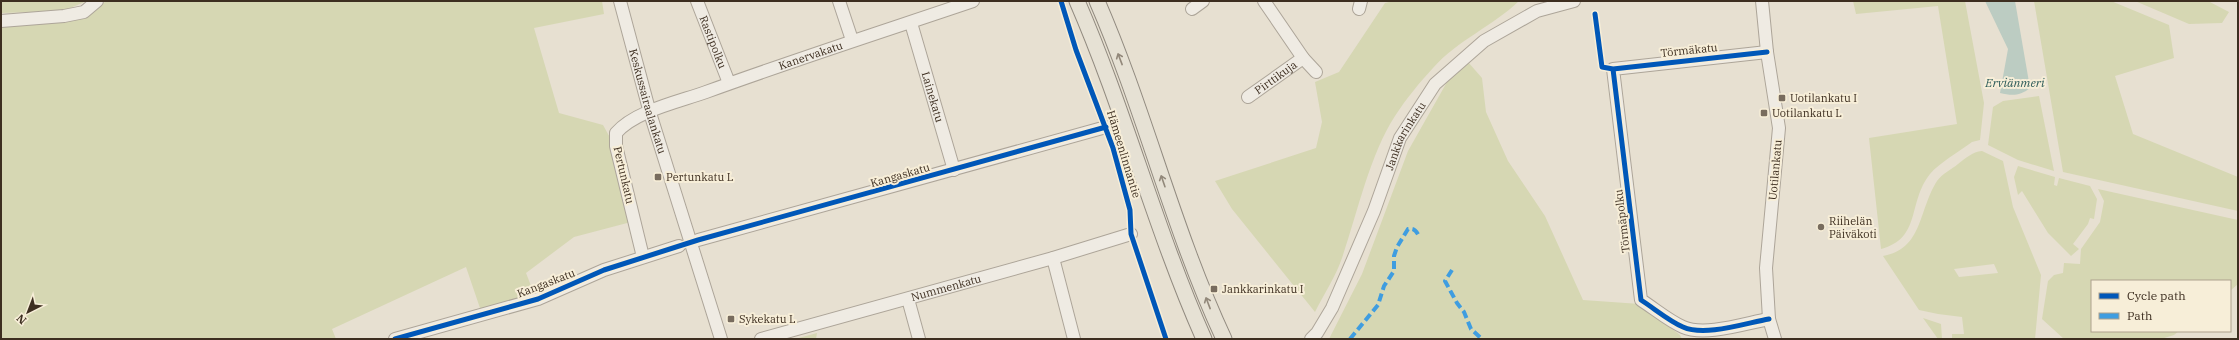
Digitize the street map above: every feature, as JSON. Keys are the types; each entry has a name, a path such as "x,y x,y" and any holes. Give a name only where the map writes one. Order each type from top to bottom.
{"main road":[{"name":"Hämeenlinnantie","path":"1077,1 1118,106 1166,243 1204,339"},
{"path":"1096,1 1135,98 1170,200 1212,313 1224,339"}],"street":[{"path":"1,21 64,16 84,12 97,1"},
{"name":"Keskussairaalankatu","path":"620,1 650,113 720,339"},
{"name":"Rastipolku","path":"696,1 729,84"},
{"path":"838,1 852,40"},
{"name":"Kanervakatu","path":"650,113 852,40 911,23 944,6 973,1"},
{"path":"1192,9 1203,1"},
{"path":"1264,1 1303,58 1316,72"},
{"name":"Jankkarinkatu","path":"1311,339 1317,333 1332,308 1374,211 1400,138 1435,84 1484,41 1537,11 1574,1"},
{"name":"Uotilankatu","path":"1762,1 1767,52 1779,128 1766,268 1769,319 1775,339"},
{"name":"Lainekatu","path":"911,23 954,170"},
{"name":"Törmäkatu","path":"1613,69 1767,52"},
{"name":"Pirttikuja","path":"1248,96 1303,58"},
{"name":"Törmäpolku","path":"1613,69 1641,300 1683,327 1700,330 1769,319"},
{"name":"Pertunkatu","path":"643,257 616,146 616,133 624,123 650,113"},
{"name":"Kangaskatu","path":"698,240 1106,127"},
{"name":"Nummenkatu","path":"761,339 1054,258 1131,234"},
{"name":"Kangaskatu","path":"394,339 538,299 604,270 679,246"},
{"path":"1054,258 1074,339"},
{"path":"908,299 919,339"}],"green space":[{"path":"1,1 87,1 63,11 1,13"},
{"path":"106,1 602,1 604,14 534,28 559,113 603,125 613,143 631,222 574,237 526,273 535,296 481,311 466,267 332,329 336,339 1,339 1,24 85,17"},
{"path":"1393,1 1519,1 1443,58 1418,85 1395,116 1386,131 1371,166 1339,265 1315,312 1232,209 1215,181 1316,148 1322,122 1315,82 1339,72 1385,3"},
{"path":"1853,1 1965,1 1984,103 1980,140 1972,142 1944,161 1930,174 1918,196 1912,218 1903,237 1894,244 1881,249 1869,138 1957,124 1938,6 1856,14"},
{"path":"2034,1 2111,1 2169,25 2174,58 2115,76 2133,134 2238,177 2238,211 2063,172"},
{"path":"2135,1 2208,1 2229,12 2222,23 2189,24"},
{"path":"1468,62 1482,78 1486,112 1508,161 1545,216 1583,300 1640,304 1680,335 1682,339 1329,339 1362,274 1408,151 1447,82"},
{"path":"2039,96 2054,171 2018,160 1988,145 1993,107 2003,101"},
{"path":"1982,151 2003,161 2013,207 2041,275 2035,339 1952,339 1952,334 1964,334 1962,317 1919,310 1883,256 1896,252 1906,246 1913,237 1931,193 1939,178 1972,154","holes":["1994,264 1998,273 1959,277 1954,269"]},
{"path":"2018,166 2055,177 2054,185 2057,186 2059,178 2090,186 2097,199 2094,219 2090,218 2088,224 2073,244 2079,249 2071,256 2048,233 2022,191 2018,195 2014,177"},
{"path":"2098,189 2238,220 2238,284 2231,290 2231,280 2091,280 2091,332 2178,332 2174,335 2161,339 2064,339 2042,319 2048,281 2054,275 2063,273 2064,263 2080,264 2081,249 2100,222 2104,201"},
{"path":"1923,318 1941,324 1942,339 1938,339"},
{"path":"817,333 816,339 795,339"}],"water":[{"name":"Erviänmeri","path":"1985,1 2015,1 2030,88 2023,93 2008,95 2000,93 2008,49"}],"marked path":[{"path":"1350,339 1378,305 1384,286 1394,271 1394,256 1397,247 1408,229 1414,229 1419,236"},
{"path":"1452,270 1445,281 1457,303 1464,312 1471,329 1482,339"}],"cycle path":[{"path":"1061,1 1076,50 1113,148 1130,210 1131,234 1166,339"},
{"path":"1595,14 1602,67 1613,69 1767,52"},
{"path":"1613,69 1641,300 1672,322 1692,330 1714,330 1769,319"},
{"path":"395,339 538,299 604,270 698,240 1106,127"}],"place":[{"name":"Uotilankatu I","path":"1782,98"},
{"name":"Uotilankatu L","path":"1764,113"},
{"name":"Pertunkatu L","path":"658,177"},
{"name":"Riihelän Päiväkoti","path":"1821,227"},
{"name":"Jankkarinkatu I","path":"1214,289"},
{"name":"Sykekatu L","path":"731,319"}]}
